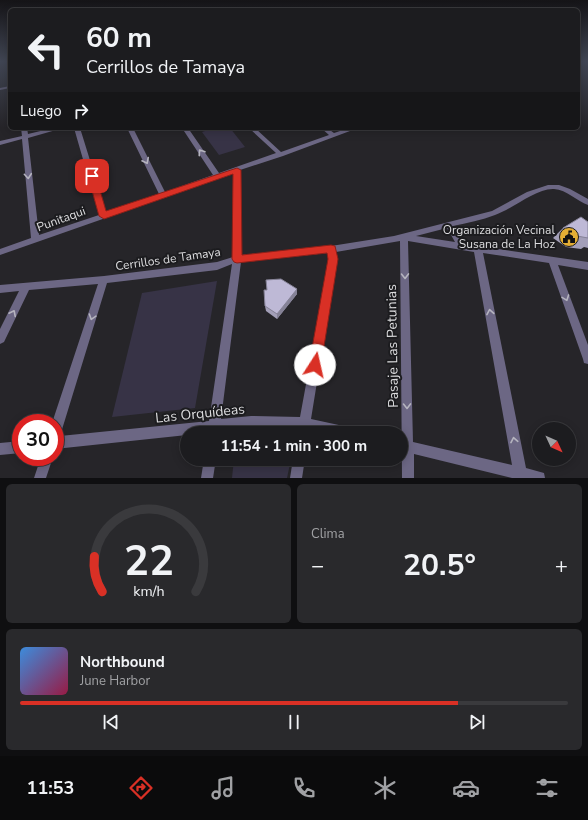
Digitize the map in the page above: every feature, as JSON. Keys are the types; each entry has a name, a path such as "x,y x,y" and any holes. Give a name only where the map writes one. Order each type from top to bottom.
{"street":[{"path":"24,130 34,240"},
{"path":"0,143 52,130"},
{"path":"78,130 104,216"},
{"path":"131,130 163,194"},
{"path":"186,130 217,176"},
{"path":"254,130 281,155"},
{"path":"326,130 333,136"},
{"name":"Punitaqui","path":"0,252 350,130"},
{"path":"215,426 237,259 237,170"},
{"name":"Cerrillos de Tamaya","path":"0,289 104,280 217,266 237,259 331,249 404,237 448,224 494,213 530,194 548,187 557,187 568,190 588,202"},
{"path":"448,224 462,247"},
{"path":"404,237 588,266"},
{"name":"Pasaje Las Petunias","path":"404,237 404,426"},
{"path":"304,426 333,259 331,249"},
{"path":"478,249 520,475"},
{"path":"552,261 588,359"},
{"path":"61,414 104,280"},
{"path":"0,339 26,286"},
{"name":"Las Orquídeas","path":"232,426 251,422 286,426"},
{"name":"Las Orquídeas","path":"64,442 180,433"},
{"path":"408,447 520,475 539,478"},
{"path":"0,449 12,448"},
{"path":"40,478 44,466"},
{"path":"207,478 209,466"},
{"path":"296,478 298,466"},
{"name":"Pasaje Las Petunias","path":"406,466 408,478"}],"shaded area":[{"path":"208,130 232,130 245,147 219,155 202,132"},
{"path":"217,281 195,408 112,417 142,293"},
{"path":"233,466 290,466 287,478 232,478"}],"building":[{"path":"581,217 588,222 588,238 577,236 563,228"},
{"path":"281,279 297,289 277,314 265,306 264,290 267,290 266,280"}],"place":[{"name":"Organización Vecinal Susana de La Hoz","path":"569,237"}],"route":[{"path":"92,176 104,216 163,194 237,170 237,259 331,249 333,259 315,365"}]}
